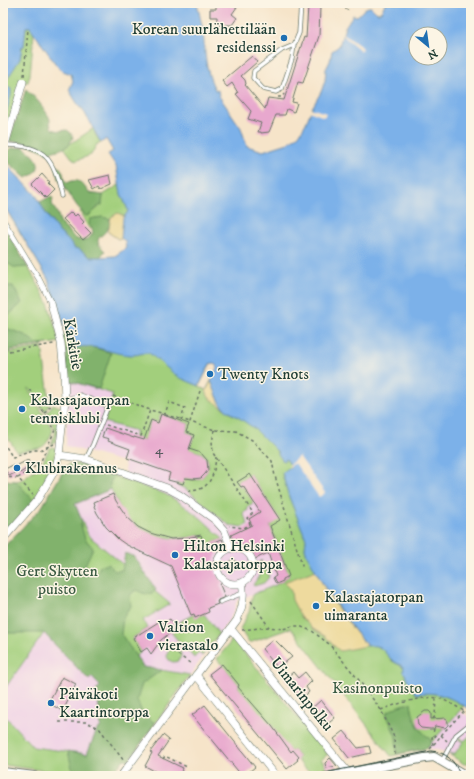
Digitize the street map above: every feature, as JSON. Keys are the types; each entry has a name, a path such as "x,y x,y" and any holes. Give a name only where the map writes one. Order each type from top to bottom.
{"street":[{"path":"4,148 24,82"},
{"name":"Kärkitie","path":"3,220 51,303 61,343 65,400 61,441 55,470 38,499 3,539"},
{"path":"59,455 86,459 167,488 180,495 215,520 224,530 231,548"},
{"path":"231,548 239,548 244,550 253,561 253,572 242,583 237,584 227,582 220,576 218,570 217,566 220,557 231,548"},
{"path":"121,776 196,675 234,630 241,612 244,593 242,583"},
{"name":"Uimarinpolku","path":"234,630 350,774"},
{"path":"196,675 276,776"},
{"path":"332,776 350,774 434,757 465,775 471,767"},
{"path":"3,772 34,776"}],"lane":[{"path":"294,45 282,50 254,71 254,78 263,89 276,92 282,89 292,59 294,45 299,33 301,3"},
{"path":"4,148 22,145 37,150 47,157 57,176 62,196"},
{"path":"65,400 80,395 108,406 86,459"},
{"path":"220,602 244,593"},
{"path":"442,761 456,735 471,723"}],"path":[{"path":"335,3 349,11"},
{"path":"24,82 28,29"},
{"path":"3,352 61,343"},
{"path":"3,477 18,478 40,463 55,430 29,389"},
{"path":"190,422 200,391"},
{"path":"113,396 150,410 215,430 236,431 252,440 272,461 275,476 303,569"},
{"path":"165,414 169,402 185,408 181,420"},
{"path":"44,414 52,404"},
{"path":"104,424 141,436 150,410"},
{"path":"215,430 212,449 253,513 247,518 250,524 244,528 228,526"},
{"path":"3,442 13,458 23,452 40,450 61,441"},
{"path":"186,491 193,491 208,484 212,476 216,457"},
{"path":"18,478 38,499"},
{"path":"250,601 269,628"},
{"path":"234,630 269,628 283,629 299,626 312,631 329,644 381,710 394,737 395,756"},
{"path":"163,644 190,663"},
{"path":"381,710 396,704 420,699 436,698 448,702 471,716"},
{"path":"433,719 435,716 436,698"},
{"path":"430,750 441,735 464,711"},
{"path":"59,722 86,722 99,728 124,761 127,769"},
{"path":"433,745 432,738 434,729"},
{"path":"433,734 438,739"},
{"path":"441,735 450,745"},
{"path":"163,759 165,756 187,767"}],"shaded area":[{"path":"66,351 199,386 205,390 211,381 217,396 316,570 237,600 234,610 227,623 190,675 143,667 121,634 170,604 88,535 75,504 127,480 124,462 66,446 68,396"},
{"name":"Päiväkoti Kaartintorppa","path":"44,632 88,680 92,677 100,686 97,689 101,727 97,730 87,754 33,747 3,714 3,691"},
{"path":"458,710 471,718 471,759 467,764 464,764 442,751 428,748 397,754"}],"green space":[{"path":"26,27 30,27 34,33 30,75 28,82 20,82 3,142 3,77 20,59 22,47 24,46"},
{"path":"26,89 33,95 47,113 50,118 52,129 60,131 67,130 71,133 73,138 68,145 49,153 24,143 9,141"},
{"path":"94,128 95,134 101,143 97,144 91,155 75,161 64,148"},
{"path":"12,148 25,148 37,159 38,166 35,173 26,178 3,158 6,152"},
{"path":"56,166 61,168 67,183 71,181 80,182 89,193 103,195 102,205 90,215 86,216 77,206 59,179"},
{"path":"119,185 128,210 127,213 124,216 120,214 111,217 110,219 94,218 93,230 88,227 80,212 82,210 86,216 92,213 100,205 103,195"},
{"name":"Kasinonpuisto","path":"3,193 177,340 211,364 199,386 206,390 211,381 219,398 230,413 237,416 257,431 269,442 283,461 286,459 291,466 282,474 289,497 306,539 305,548 307,555 341,613 375,645 383,649 392,661 403,667 403,671 416,694 430,693 441,695 464,706 428,748 391,756 291,628 249,643 240,629 249,612 253,594 276,585 289,576 270,526 279,519 250,474 237,482 241,487 243,486 254,502 247,507 248,510 243,513 248,524 243,527 229,525 186,489 177,485 177,482 183,484 185,478 198,479 202,477 207,471 208,467 205,456 198,452 188,451 194,435 186,432 189,424 161,414 158,423 151,420 144,440 134,437 136,431 104,422 113,394 67,380 67,355 63,335 67,334 48,279 3,204"},
{"path":"49,197 53,198 52,204 61,224 75,238 82,241 88,239 93,233 92,228 89,225 90,219 102,217 110,219 109,227 98,240 98,243 105,251 100,257 90,257 79,249 74,248 59,232 41,206 40,202"},
{"path":"3,225 48,303 60,342 11,350 8,353 42,347 50,403 45,412 29,388 28,389 53,430 47,443 40,448 17,452 3,430"},
{"path":"3,225 28,267 15,268 4,261 3,262"},
{"path":"3,286 13,286 22,303 8,316 6,328 25,335 37,344 48,344 11,350 3,356"},
{"path":"81,346 96,348 111,353 99,389 67,380 66,351"},
{"path":"53,404 62,408 56,441 51,444 56,430 46,414"},
{"path":"53,447 56,449 53,465 34,501 3,480 21,480 41,465 49,449"},
{"name":"Gert Skytten puisto","path":"69,464 79,464 165,494 179,502 202,519 223,539 205,546 201,535 172,538 162,537 144,530 125,515 111,489 75,504 88,535 170,604 143,620 148,628 133,638 141,652 136,656 143,667 190,675 129,760 124,759 111,776 48,771 3,765 3,714 33,747 87,754 97,730 101,727 97,689 100,686 92,677 89,680 44,633 3,691 3,548 42,507 65,468"},
{"name":"Gert Skytten puisto","path":"69,464 78,464 115,475 110,483 111,489 75,504 82,521 81,525 85,539 93,548 85,565 91,577 97,573 100,566 108,564 115,571 122,570 125,553 135,557 156,590 149,594 144,594 136,590 130,595 131,606 123,618 121,634 143,667 162,670 142,684 137,700 143,715 155,723 129,760 124,759 111,776 73,773 68,751 87,754 97,730 101,727 97,689 100,686 92,677 89,680 44,633 6,633 3,630 3,548 42,507 65,468"},
{"path":"3,480 16,481 34,501 3,537"},
{"path":"261,560 262,570 266,568 269,577 264,583 254,586 253,585 259,576"},
{"path":"233,561 237,561 239,562 239,570 233,571 230,568 230,564"},
{"path":"194,614 196,617 204,614 219,634 202,656 199,652 194,658 171,632 176,628 174,625"},
{"path":"233,639 328,754 321,760 325,763 326,769 310,772 303,767 297,759 299,757 294,750 291,752 217,659"},
{"path":"174,648 179,650 181,655 179,660 174,662 169,660 167,655 169,650"},
{"path":"411,703 417,724 422,732 432,742 428,748 397,754 396,737 386,713 398,706"},
{"path":"471,735 471,759 467,764 464,764 449,753 454,755 463,742 458,739 460,737 464,741"}],"sand":[{"path":"118,213 124,216 121,238 118,239 108,232 111,217"},
{"path":"211,381 220,403 226,410 209,398 206,391"},
{"name":"Kalastajatorpan uimaranta","path":"316,570 339,610 367,646 340,651 326,637 313,629 301,617 292,600 291,591 284,582"}],"water":[{"path":"3,3 197,3 203,30 205,54 212,84 216,91 218,90 219,96 241,128 247,146 263,151 288,143 299,135 321,92 332,51 339,46 345,27 353,15 357,16 369,7 378,13 382,11 385,3 471,3 471,710 445,696 424,693 416,694 402,671 404,670 403,667 393,661 379,647 367,646 352,627 325,588 307,555 305,548 306,539 289,497 282,473 291,466 286,459 283,461 278,452 255,429 226,410 220,403 211,381 217,366 212,363 210,364 199,386 178,377 149,353 127,355 97,348 75,348 68,337 48,279 3,204 3,161 36,195 46,214 59,232 74,248 79,249 90,257 115,256 126,248 125,241 121,238 123,218 128,210 121,194 116,166 108,154 113,151 106,139 101,143 82,108 80,108 69,90 73,81 71,74 63,71 57,66 30,27 26,27 24,46 22,47 20,59 4,84 11,89 11,95 3,125"}],"pier":[{"path":"342,33 363,48 361,51 341,34"},
{"path":"310,108 326,113 324,117 309,111"},
{"path":"299,456 325,493 319,497 295,463 289,467 288,466"}],"building":[{"path":"216,3 231,3 237,7 232,14 237,18 232,25 217,25 217,17 210,17 210,9 216,9"},
{"path":"308,6 320,7 319,36 303,83 298,82 292,102 297,103 294,112 287,109 285,115 276,115 269,132 258,132 261,123 248,119 251,111 236,94 238,93 232,83 227,87 222,81 252,56 257,62 241,76 245,80 245,85 265,109 268,98 284,100 304,37 306,38"},
{"path":"42,174 49,182 47,183 54,190 46,198 32,184"},
{"path":"110,175 112,184 101,189 99,186 94,189 89,180"},
{"path":"71,212 75,216 77,214 84,222 82,224 91,233 83,240 63,219"},
{"path":"161,414 189,424 186,432 194,435 189,449 201,453 207,460 208,470 201,478 185,478 183,484 168,480 170,473 127,458 130,449 108,441 109,439 102,437 105,428 144,440 151,420 158,423"},
{"path":"28,460 31,466 20,473 16,466"},
{"path":"13,465 17,472 9,476 5,469"},
{"name":"Hilton Helsinki Kalastajatorppa","path":"250,474 280,520 270,526 289,576 276,584 273,578 276,576 268,553 255,559 253,554 246,547 234,543 231,535 252,525 249,519 260,512 243,486 241,487 237,482"},
{"name":"Hilton Helsinki Kalastajatorppa","path":"113,494 127,517 138,527 150,533 171,539 201,535 205,546 222,539 225,546 218,552 214,560 214,565 216,574 222,582 220,585 225,597 218,600 218,604 208,608 209,612 195,618 194,614 191,615 171,566 125,544 106,527 97,513 94,502"},
{"name":"Valtion vierastalo","path":"170,619 176,628 161,640 151,654 147,648 141,652 133,638 160,621 162,624"},
{"path":"274,639 292,657 278,668 262,649"},
{"path":"222,664 239,685 238,687 272,726 291,752 293,750 299,757 297,759 298,760 287,769 209,674"},
{"path":"293,672 298,678 305,672 312,681 306,687 309,692 301,699 285,679"},
{"path":"62,677 76,684 63,711 48,703"},
{"path":"321,700 335,718 325,726 311,709"},
{"path":"205,705 255,767 244,776 242,776 192,715"},
{"path":"425,711 429,711 431,713 431,719 446,718 448,725 445,728 435,726 434,729 421,728 418,725 417,717"},
{"path":"344,731 358,748 369,746 371,753 349,758 334,739"},
{"path":"163,735 169,740 158,756 183,768 179,776 164,776 145,766 152,753 150,752"},
{"path":"330,758 337,766 326,768 325,763"}],"tram line":[{"path":"310,776 431,751 441,753 450,758 456,766 460,776"}],"place":[{"name":"Korean suurlähettilään residenssi","path":"284,38"},
{"name":"Twenty Knots","path":"210,374"},
{"name":"Kalastajatorpan tennisklubi","path":"22,409"},
{"name":"Klubirakennus","path":"17,468"},
{"name":"Hilton Helsinki Kalastajatorppa","path":"175,555"},
{"name":"Kalastajatorpan uimaranta","path":"316,606"},
{"name":"Valtion vierastalo","path":"150,636"},
{"name":"Päiväkoti Kaartintorppa","path":"51,703"}]}
